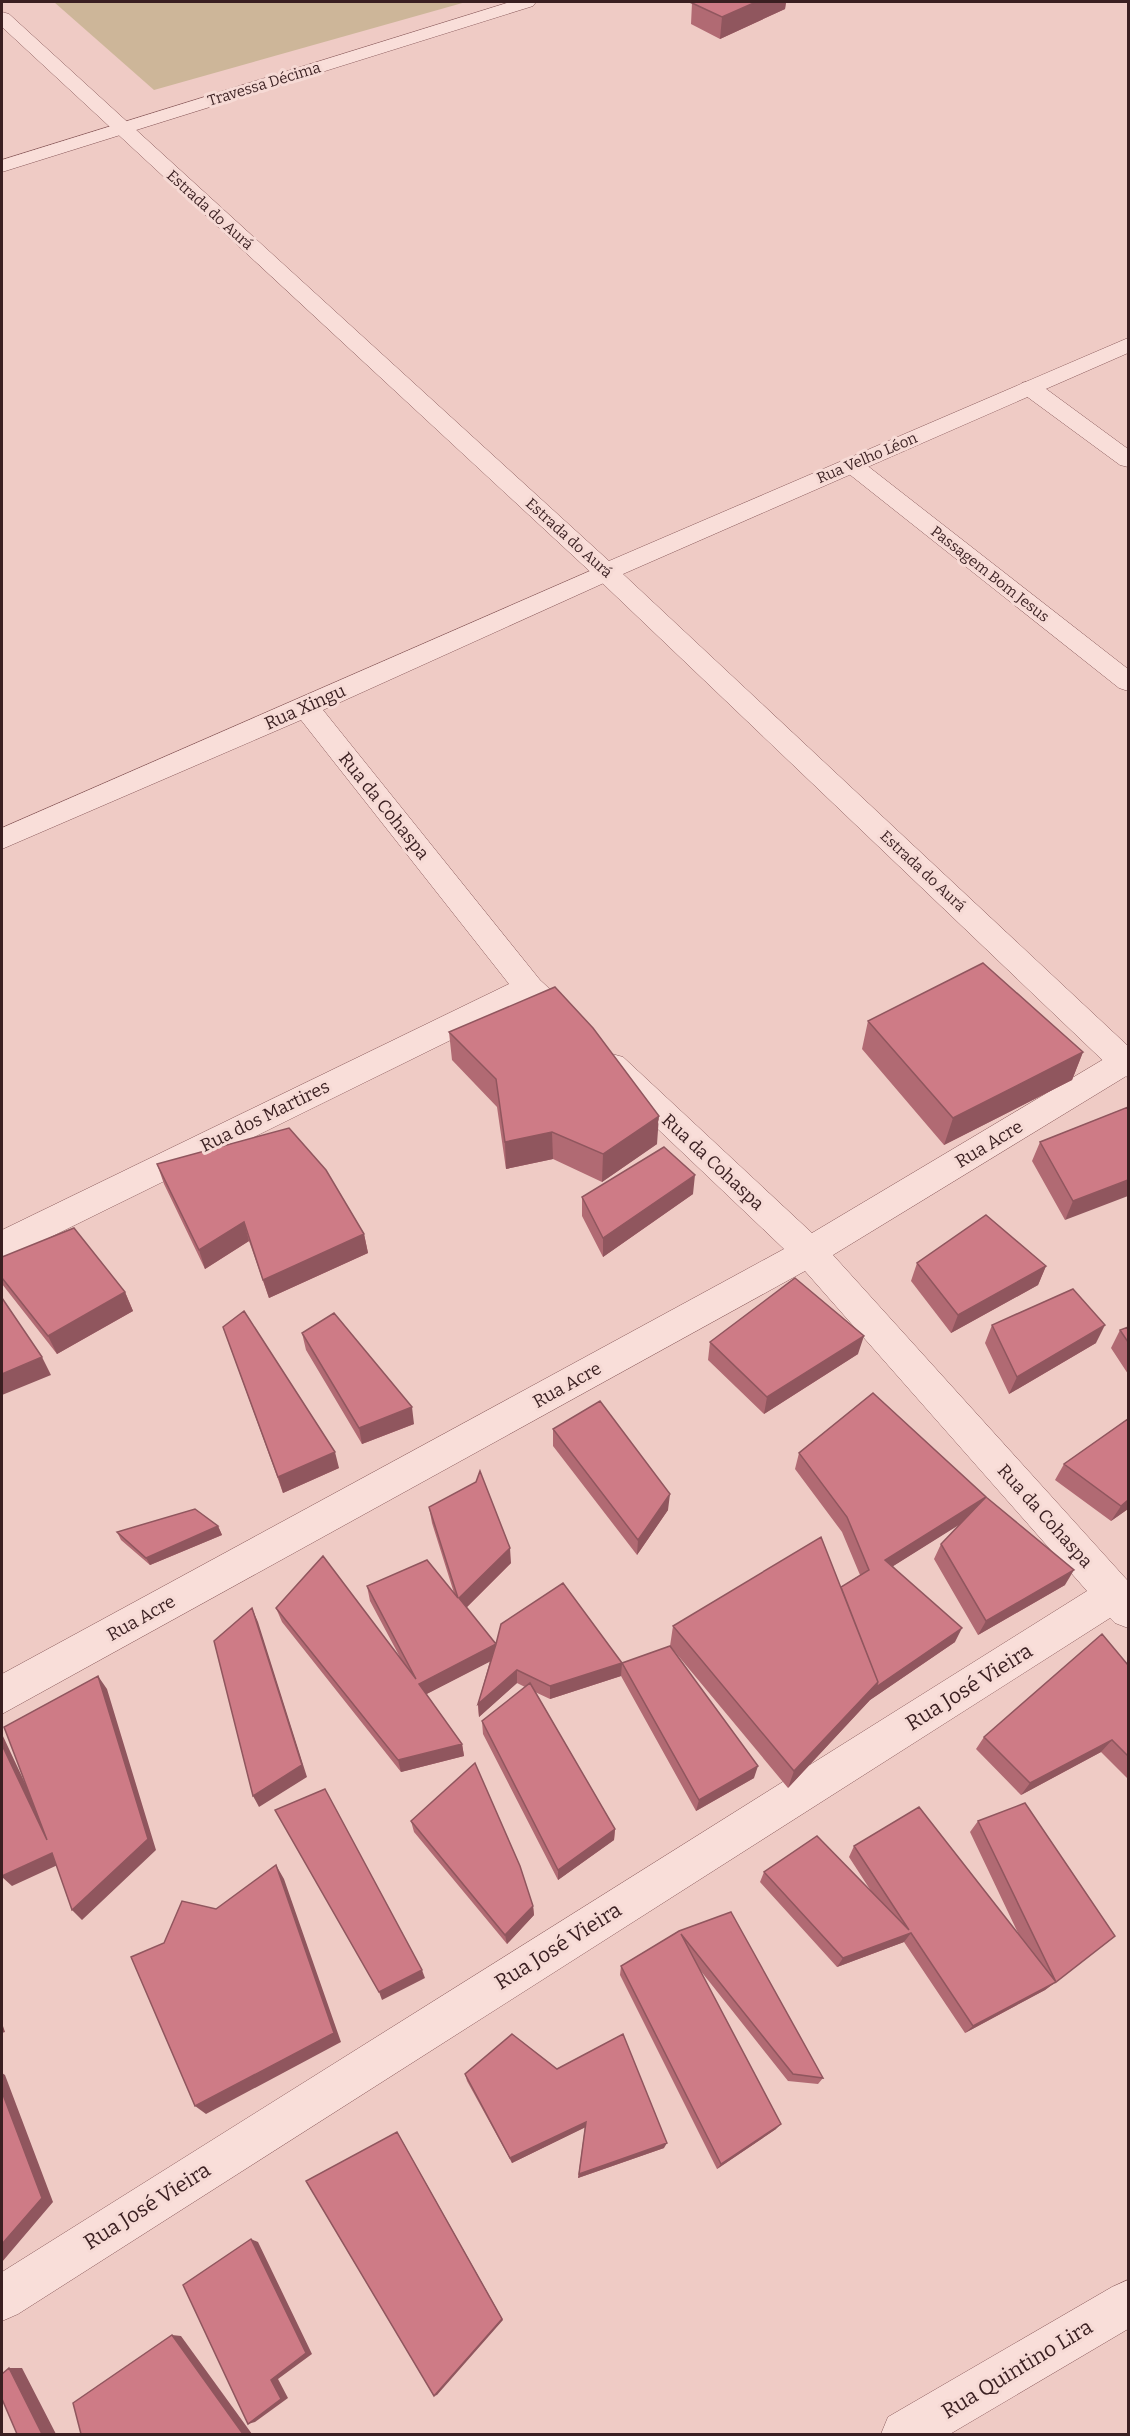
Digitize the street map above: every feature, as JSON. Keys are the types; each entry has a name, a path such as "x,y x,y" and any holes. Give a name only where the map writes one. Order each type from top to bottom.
{"street":[{"name":"Travessa Décima","path":"2,166 526,2"},
{"name":"Estrada do Aurá","path":"2,18 606,572 1127,1063"},
{"name":"Rua Velho Léon","path":"606,572 1128,345"},
{"path":"1030,388 1128,460"},
{"name":"Passagem Bom Jesus","path":"852,465 1128,682"},
{"name":"Rua Xingu","path":"2,839 306,707 606,572"},
{"name":"Rua da Cohaspa","path":"306,707 530,988 808,1252 1122,1602"},
{"name":"Rua dos Martires","path":"2,1245 530,988"},
{"name":"Rua Acre","path":"2,1695 808,1252 1127,1063"},
{"name":"Rua José Vieira","path":"2,2298 1122,1602"},
{"name":"Rua Quintino Lira","path":"905,2434 1128,2303"}],"shaded area":[{"path":"54,2 466,2 154,90"}],"building":[{"path":"756,2 722,17 692,3"},
{"path":"983,963 1083,1052 953,1118 868,1021"},
{"path":"555,987 593,1028 659,1116 603,1154 552,1132 505,1142 496,1079 449,1032"},
{"path":"1128,1107 1128,1180 1073,1201 1040,1142"},
{"path":"289,1128 326,1170 364,1234 263,1280 244,1222 199,1250 157,1164"},
{"path":"664,1147 695,1175 603,1238 582,1197"},
{"path":"986,1215 1046,1266 958,1315 917,1263"},
{"path":"74,1228 125,1292 48,1336 2,1278 2,1257"},
{"path":"795,1278 864,1336 767,1397 710,1342"},
{"path":"1073,1289 1105,1325 1017,1377 992,1325"},
{"path":"2,1298 42,1357 2,1374"},
{"path":"244,1311 335,1452 278,1477 223,1327"},
{"path":"334,1313 412,1407 359,1428 302,1333"},
{"path":"1128,1327 1128,1342 1120,1330"},
{"path":"873,1393 986,1497 885,1560 962,1628 876,1687 878,1682 841,1587 869,1570 847,1517 799,1453"},
{"path":"600,1401 670,1494 638,1540 553,1429"},
{"path":"1128,1419 1128,1500 1121,1506 1064,1464"},
{"path":"480,1471 510,1548 459,1598 496,1644 419,1684 462,1744 398,1760 276,1608 323,1556 416,1679 367,1586 427,1560 458,1598 429,1507 476,1482"},
{"path":"986,1497 1074,1570 986,1621 941,1544"},
{"path":"195,1509 218,1526 146,1558 117,1532"},
{"path":"821,1537 878,1682 794,1771 673,1626"},
{"path":"563,1583 622,1663 550,1686 517,1670 478,1704 501,1624"},
{"path":"252,1608 302,1765 253,1796 214,1641"},
{"path":"1102,1634 1128,1665 1128,1756 1112,1740 1030,1783 984,1737"},
{"path":"670,1646 758,1766 699,1800 622,1663"},
{"path":"98,1676 148,1839 72,1910 52,1853 2,1876 2,1745 47,1840 4,1727"},
{"path":"530,1683 615,1829 558,1870 482,1721"},
{"path":"475,1763 520,1866 533,1906 505,1935 411,1821"},
{"path":"325,1789 422,1970 379,1992 275,1810"},
{"path":"1025,1803 1115,1936 1056,1982 978,1821"},
{"path":"919,1807 1056,1982 973,2026 911,1933 843,1958 764,1872 817,1836 909,1930 854,1846"},
{"path":"276,1865 334,2033 195,2106 131,1957 164,1943 182,1901 216,1909"},
{"path":"731,1912 823,2078 793,2074 681,1934 781,2124 721,2164 621,1966 679,1931"},
{"path":"512,2034 557,2069 623,2034 667,2143 579,2174 586,2122 510,2158 465,2074"},
{"path":"2,2092 42,2198 2,2244"},
{"path":"397,2132 502,2319 434,2396 306,2181"},
{"path":"251,2239 306,2353 271,2380 281,2399 248,2424 183,2285"},
{"path":"172,2335 243,2434 81,2434 73,2403"},
{"path":"9,2368 42,2434 17,2434 2,2399 2,2374"}]}
